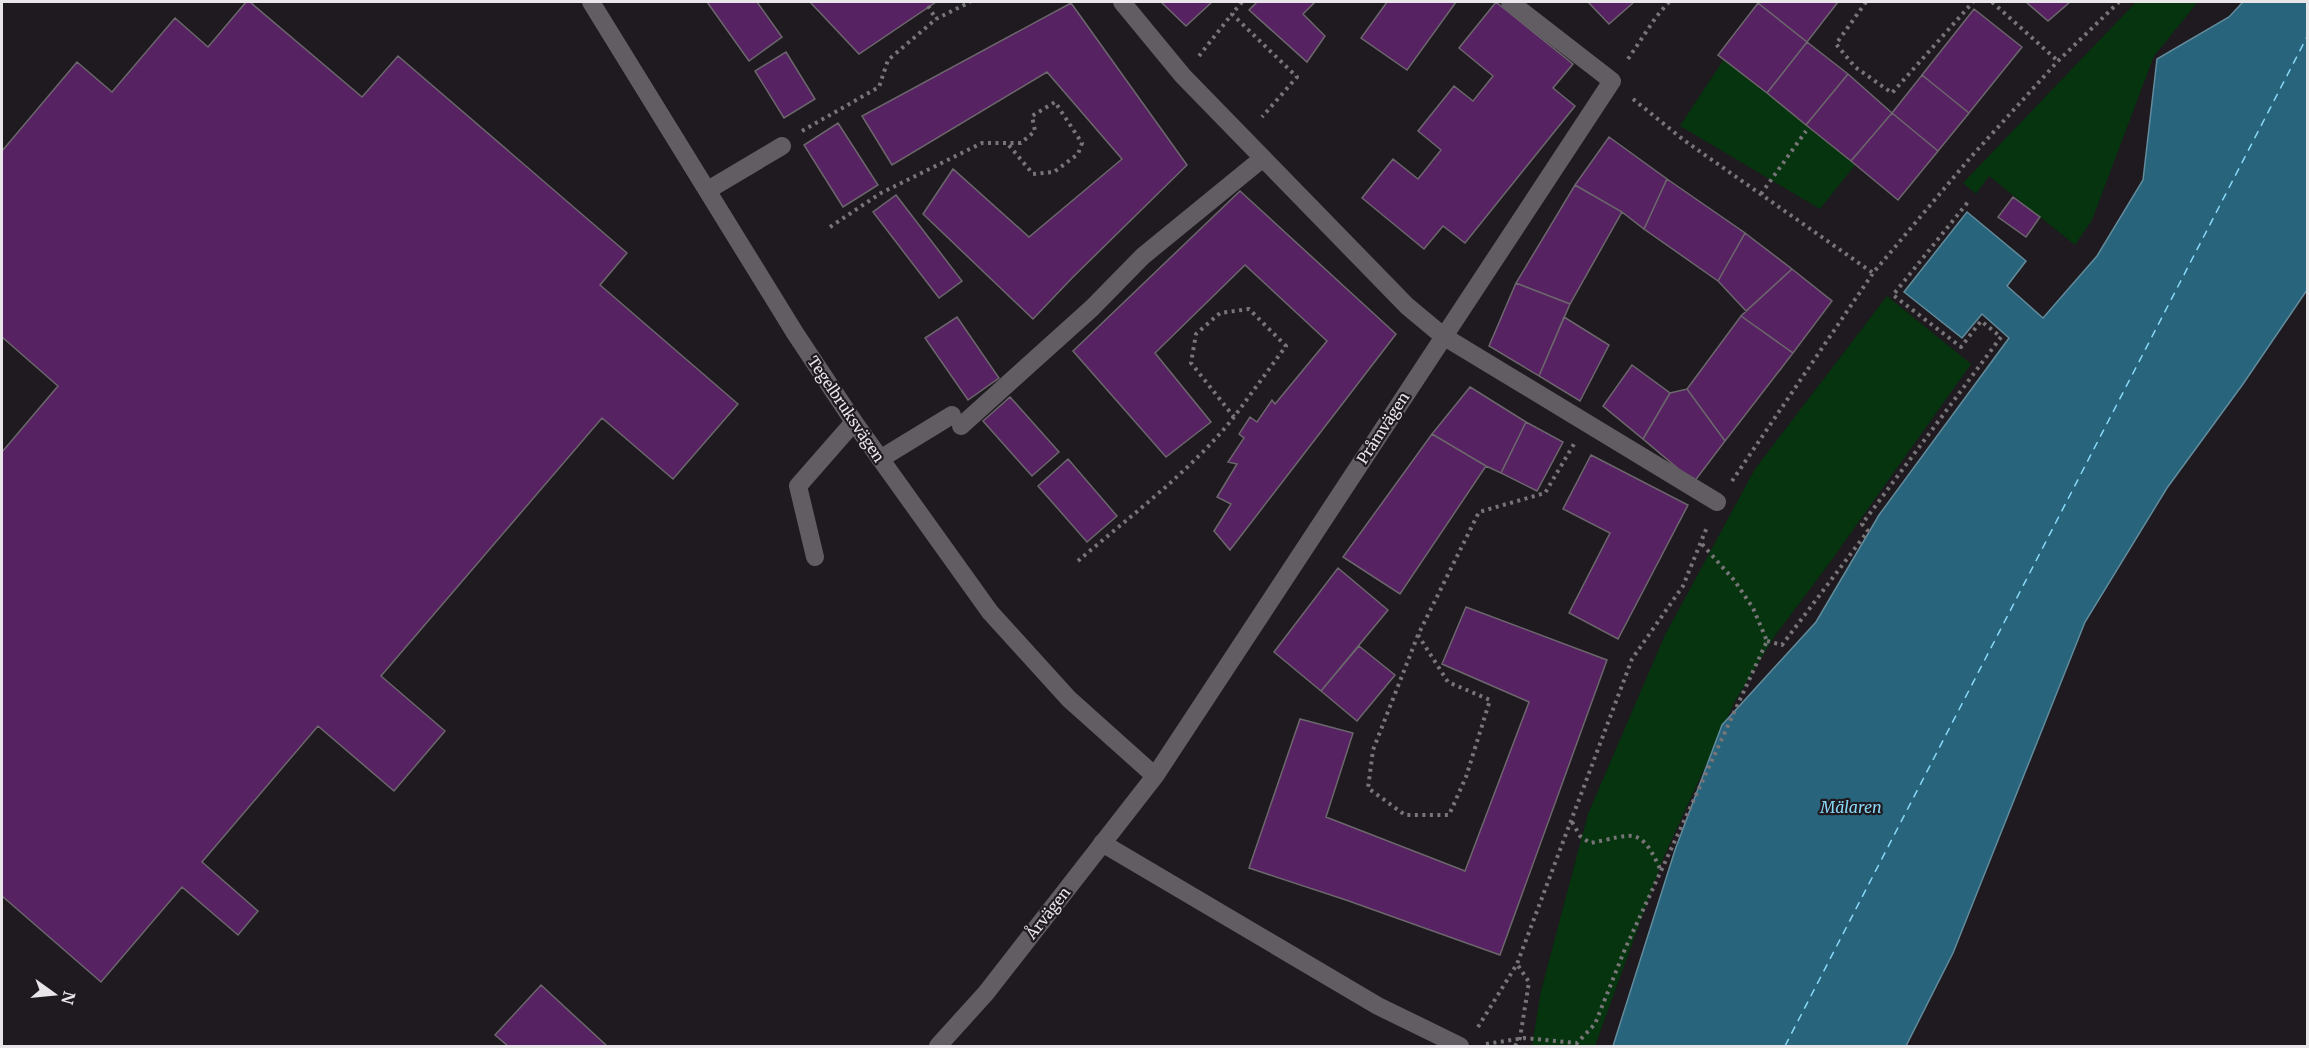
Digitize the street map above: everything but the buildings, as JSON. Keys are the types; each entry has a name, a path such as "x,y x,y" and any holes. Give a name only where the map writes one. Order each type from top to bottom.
{"street":[{"name":"Tegelbruksvägen","path":"591,2 795,333 854,422 990,612 1069,699 1155,776"},
{"path":"1122,2 1183,76 1407,306 1443,336 1717,502"},
{"path":"1509,2 1611,81"},
{"name":"Pråmvägen","path":"1155,776 1611,81"},
{"path":"708,190 782,146"},
{"path":"880,459 956,421 1092,308 1143,256 1263,158"},
{"path":"815,557 798,486 854,422"},
{"name":"Årvägen","path":"938,1047 986,993 1155,776"},
{"path":"1102,843 1378,1006 1460,1047"}],"path":[{"path":"782,146 879,87 888,60 936,19 970,2"},
{"path":"1183,76 1242,2"},
{"path":"1669,2 1611,81 1685,141 1873,273"},
{"path":"1866,2 1836,44 1853,69 1892,93 1973,2"},
{"path":"1992,2 2058,61"},
{"path":"1478,1028 1517,964 1632,659 1683,586 1717,502 1873,273 1970,158 2058,61 2118,2"},
{"path":"928,6 936,19"},
{"path":"1232,14 1297,77 1243,138"},
{"path":"830,227 881,194 982,143 1007,143 1021,143 1035,131 1032,116 1055,102 1082,143 1078,153 1054,172 1033,174 1007,143"},
{"path":"1761,194 1806,131"},
{"path":"1701,543 1734,580 1753,608 1767,640 1782,645 1868,531 1862,524 2001,337 1981,321 1961,346 1893,295 1968,201"},
{"path":"1078,561 1177,476 1234,417 1286,346 1248,309 1220,313 1196,334 1191,363 1234,417"},
{"path":"1418,635 1448,682 1490,700 1466,777 1449,815 1405,815 1368,788 1373,750 1418,635 1479,512 1545,494 1586,423"},
{"path":"1477,1047 1520,1038 1577,1042 1595,1024 1624,950 1767,640"},
{"path":"1571,821 1580,836 1590,843 1624,835 1639,837 1650,847 1660,871"},
{"path":"1515,1047 1520,1038 1529,982 1517,964"}],"green space":[{"path":"2136,2 2198,2 2154,56 2092,220 2075,245 1989,176 1976,194 1963,183"},
{"path":"1724,59 1855,165 1820,209 1680,126"},
{"path":"1887,296 1971,364 1774,637 1735,701 1663,859 1595,1046 1532,1046 1541,991 1588,814 1665,635 1755,469"}],"water":[{"name":"Mälaren","path":"2243,2 2307,2 2307,290 2243,384 2167,488 2085,622 1953,953 1906,1046 1613,1046 1675,850 1722,725 1816,622 1879,515 2009,338 1982,314 1962,338 1904,292 1967,212 2026,261 2007,286 2043,318 2097,256 2143,180 2157,59 2229,17"}],"ferry route":[{"path":"1785,1046 2308,35"}]}
